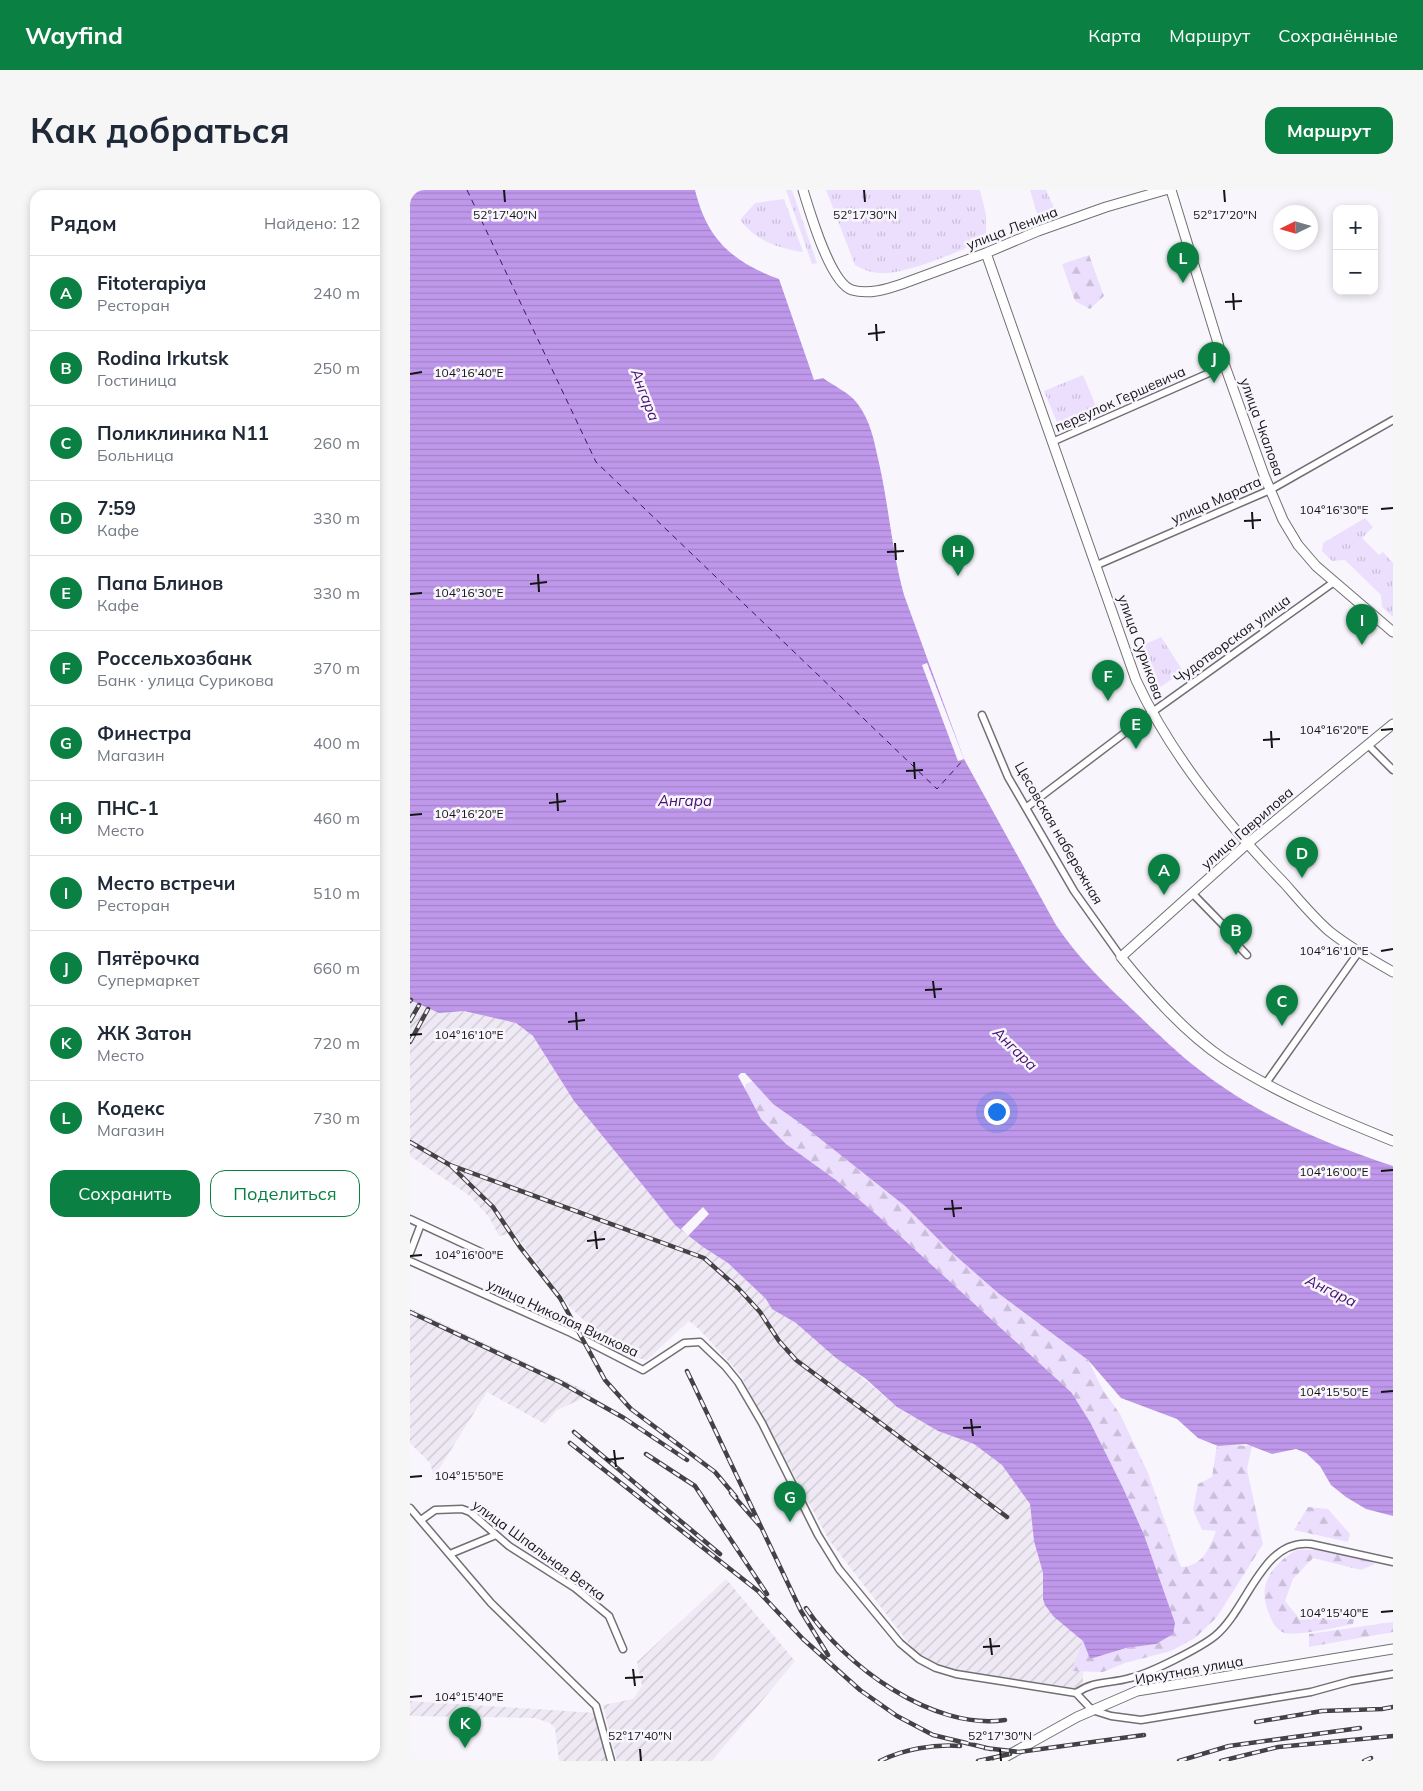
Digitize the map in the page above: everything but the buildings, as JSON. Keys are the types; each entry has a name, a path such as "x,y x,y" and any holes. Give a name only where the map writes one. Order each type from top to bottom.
{"main road":[{"name":"улица Ленина","path":"803,190 819,237 835,275 851,290 870,292 885,290 986,253 1013,240 1106,207 1165,190"},
{"name":"улица Чкалова","path":"1171,190 1225,366 1270,490 1290,533 1316,566 1393,632"},
{"name":"улица Сурикова","path":"986,253 1136,680 1151,713 1196,779 1247,844 1328,930 1358,953 1393,972"},
{"name":"улица Гаврилова","path":"1121,957 1247,844 1393,724"},
{"name":"Цесовская набережная","path":"1121,957 1150,992 1178,1020 1223,1058 1266,1083 1393,1141"},
{"name":"Иркутная улица","path":"998,1761 1092,1710 1137,1691 1393,1650"}],"street":[{"name":"переулок Гершевича","path":"1052,442 1225,366"},
{"name":"улица Марата","path":"1097,565 1270,490 1393,420"},
{"name":"Чудотворская улица","path":"1026,807 1151,713 1334,582"},
{"name":"Цесовская набережная","path":"982,715 1008,777 1074,891 1121,957"},
{"path":"1368,745 1393,770"},
{"path":"1192,893 1230,932 1231,938 1247,955"},
{"path":"1266,1083 1358,953"},
{"path":"410,1220 481,1252"},
{"path":"410,1252 421,1224"},
{"name":"улица Николая Вилкова","path":"410,1261 571,1333 643,1370 684,1343 700,1342 726,1366 738,1382 762,1423 818,1535 840,1569 900,1643 919,1660 956,1674 1076,1693"},
{"path":"410,1508 491,1603 596,1706 611,1761"},
{"name":"улица Шпальная Ветка","path":"421,1520 435,1510 462,1509 470,1512 496,1535 540,1568 575,1588 609,1616 623,1649"},
{"path":"450,1554 496,1535"},
{"path":"1393,1562 1299,1542 1286,1547 1272,1558 1231,1618 1216,1635 1198,1648 1131,1678 1088,1684 1076,1693 1092,1710 1112,1716 1141,1720 1311,1692 1351,1681 1393,1674"}],"shaded area":[{"path":"410,1000 439,1013 464,1011 516,1023 533,1036 574,1101 676,1226 728,1263 785,1317 796,1323 901,1410 938,1431 974,1444 1002,1465 1030,1504 1034,1541 1043,1573 1043,1593 1083,1641 1083,1689 957,1671 944,1668 918,1655 829,1540 740,1374 699,1329 689,1321 647,1360 619,1354 570,1307 514,1233 499,1236 489,1217 470,1196 410,1156"},
{"path":"410,1308 593,1394 557,1410 545,1424 487,1392 434,1477 430,1463 410,1443"},
{"path":"726,1579 795,1661 712,1761 617,1761 603,1705 633,1699 642,1686 637,1662"},
{"path":"410,1701 596,1713 607,1761 559,1761 555,1728 550,1723 535,1718 410,1716"}],"green space":[{"path":"786,190 792,190 817,263 812,264"},
{"path":"826,190 980,190 986,214 986,240 919,266 891,273 870,272 855,265"},
{"path":"1030,190 1046,190 1058,216 1043,219 1038,217"},
{"path":"784,199 803,252 776,246 768,242 753,233 740,220 755,203"},
{"path":"1089,255 1104,296 1090,309 1075,301 1062,264"},
{"path":"1083,375 1098,411 1059,427 1044,391"},
{"path":"1365,518 1373,527 1362,538 1379,555 1383,552 1393,563 1393,617 1382,607 1381,595 1345,560 1332,561 1322,551 1323,543"},
{"path":"1161,637 1183,671 1155,691 1141,646"},
{"path":"753,1081 773,1104 804,1126 905,1206 949,1250 998,1293 1088,1360 1103,1390 1120,1414 1148,1473 1181,1567 1189,1566 1200,1560 1208,1550 1216,1531 1202,1530 1193,1510 1198,1484 1212,1477 1217,1445 1252,1446 1247,1469 1263,1544 1217,1617 1195,1638 1171,1651 1125,1663 1103,1672 1071,1671 1083,1641 1090,1659 1126,1648 1156,1644 1071,1392 877,1215 836,1180 786,1144 761,1119 744,1090 746,1084"},
{"path":"1308,1507 1328,1509 1350,1534 1348,1542 1294,1530"},
{"path":"1296,1550 1321,1550 1369,1560 1375,1564 1361,1570 1313,1558 1293,1579 1285,1601 1298,1617 1354,1619 1353,1624 1291,1634 1282,1632 1275,1626 1266,1605 1265,1586 1268,1578 1279,1563"},
{"path":"1393,1622 1393,1632 1309,1647 1309,1634"}],"water":[{"name":"Ангара","path":"410,190 695,190 707,222 714,235 724,246 748,265 779,279 814,380 823,378 849,396 862,410 869,424 874,439 896,562 904,595 964,759 1056,925 1083,960 1114,992 1165,1041 1219,1084 1290,1126 1393,1166 1393,1516 1366,1509 1346,1497 1331,1485 1320,1466 1306,1453 1296,1449 1272,1454 1246,1444 1218,1446 1198,1438 1177,1419 1121,1398 1088,1360 998,1293 949,1250 905,1206 804,1126 773,1104 745,1073 741,1073 738,1076 761,1119 786,1144 836,1180 877,1215 1071,1392 1090,1422 1144,1535 1175,1623 1173,1634 1156,1644 1126,1648 1090,1659 1083,1641 1053,1616 1045,1605 1043,1599 1043,1573 1034,1541 1030,1504 1002,1465 974,1444 938,1431 897,1407 866,1379 836,1358 796,1323 772,1309 766,1299 728,1263 676,1226 574,1101 533,1036 516,1023 464,1011 439,1013 410,1000"}],"pier":[{"path":"927,663 964,759 958,761 922,665"},
{"path":"703,1207 709,1214 688,1236 681,1229"}],"ferry route":[{"path":"467,190 596,462 937,789 964,759"}],"railway":[{"path":"410,1021 419,1005"},
{"path":"410,1042 428,1009"},
{"path":"410,1142 450,1165 493,1207 520,1247 560,1298 605,1380 631,1409 715,1472 736,1497"},
{"path":"450,1165 704,1258 738,1288 760,1312 779,1341 796,1360 1007,1517"},
{"path":"410,1312 560,1382 624,1418 687,1460"},
{"path":"687,1371 801,1611 828,1655"},
{"path":"574,1432 720,1554"},
{"path":"570,1443 758,1591 803,1639 860,1690 897,1716 933,1735 991,1749"},
{"path":"646,1454 695,1486 767,1594"},
{"path":"731,1493 761,1527"},
{"path":"806,1608 843,1651 893,1690 920,1704 949,1715 977,1721 1005,1720"},
{"path":"1256,1722 1322,1711 1393,1707"},
{"path":"1179,1761 1229,1746 1360,1728"},
{"path":"985,1748 1019,1752 1144,1735"},
{"path":"1221,1761 1278,1747 1393,1736"},
{"path":"880,1761 899,1753 919,1748 960,1746"},
{"path":"978,1761 1010,1754"},
{"path":"1364,1761 1371,1758"}],"place":[{"name":"Кодекс","path":"1183,283"},
{"name":"Пятёрочка","path":"1214,383"},
{"name":"ПНС-1","path":"958,576"},
{"name":"Место встречи","path":"1362,645"},
{"name":"Россельхозбанк","path":"1108,701"},
{"name":"Папа Блинов","path":"1136,749"},
{"name":"7:59","path":"1302,878"},
{"name":"Fitoterapiya","path":"1164,895"},
{"name":"Rodina Irkutsk","path":"1236,955"},
{"name":"Поликлиника N11","path":"1282,1026"},
{"name":"Финестра","path":"790,1522"},
{"name":"ЖК Затон","path":"465,1748"}]}
